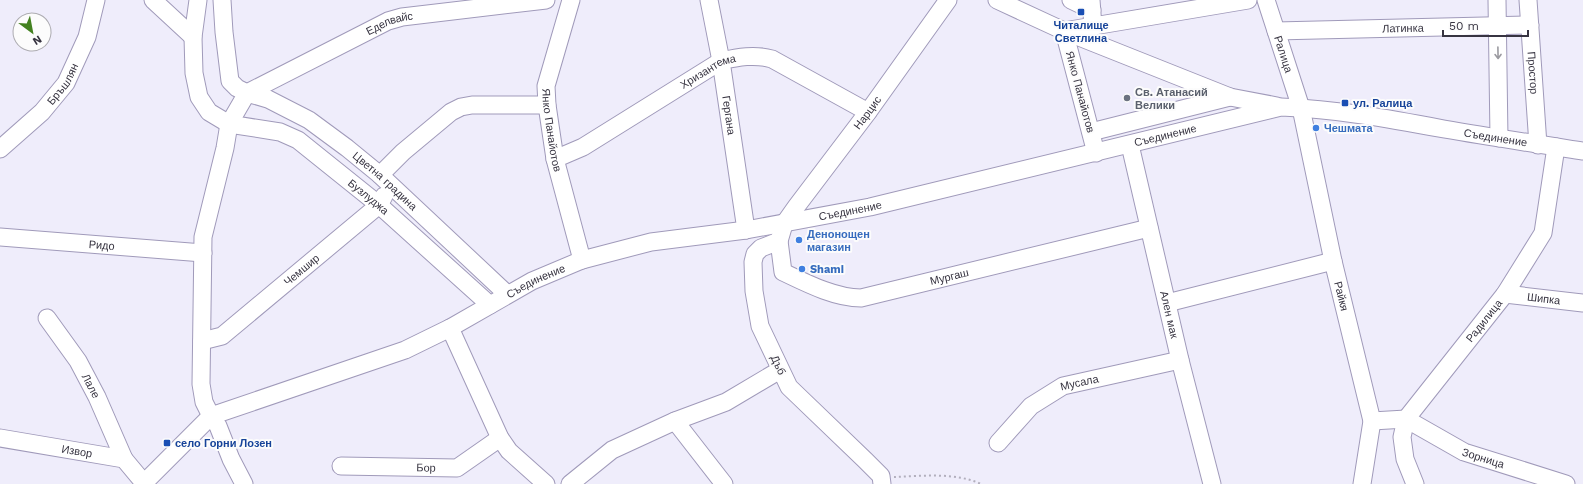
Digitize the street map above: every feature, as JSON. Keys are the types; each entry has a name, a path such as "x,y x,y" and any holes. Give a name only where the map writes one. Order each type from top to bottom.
{"street":[{"name":"Бръшлян","path":"0,149 42,112 66,83 87,37 96,0"},
{"path":"153,0 193,37"},
{"name":"Бузлуджа","path":"198,0 193,37 194,73 199,97 209,112 229,124 280,132 298,140 379,205 490,305"},
{"path":"222,0 230,81 237,88 247,93 229,124 225,148 203,237 201,384 204,402 218,426 231,459 244,484"},
{"name":"Еделвайс","path":"247,93 388,21 402,17 546,0"},
{"name":"Янко Панайотов","path":"571,0 546,86 547,105 556,159 582,260"},
{"name":"Гергана","path":"709,0 721,61 746,230"},
{"name":"Нарцис","path":"784,224 868,112 948,0"},
{"name":"Янко Панайотов","path":"997,0 1064,31 1230,97 1281,107"},
{"path":"1071,0 1091,5 1093,27"},
{"path":"1064,31 1248,0"},
{"name":"Ралица","path":"1266,0 1301,108"},
{"path":"1497,0 1499,138"},
{"name":"Простор","path":"1528,0 1538,145"},
{"name":"Латинка","path":"1276,31 1530,25"},
{"name":"Янко Панайотов","path":"1064,31 1096,153"},
{"name":"Хризантема","path":"556,159 583,147 721,61 742,57 761,56 772,59 868,112"},
{"name":"Цветна градина","path":"247,93 268,99 309,120 347,148 385,180 507,294"},
{"path":"1091,132 1230,97"},
{"name":"Чемшир","path":"202,340 222,336 379,205 385,180 403,152 451,112 461,107 472,105 547,105"},
{"name":"Съединение","path":"144,483 201,424 211,416 405,350 450,328 532,281 582,260 652,242 784,224 870,207 1130,145 1281,107 1359,114 1538,145 1583,151"},
{"name":"Райкя","path":"1301,108 1333,261 1372,421 1362,484"},
{"name":"Ален мак","path":"1130,145 1180,360 1212,484"},
{"name":"Радилица","path":"1415,484 1405,459 1402,437 1406,419 1505,294 1543,233 1556,147"},
{"path":"779,241 784,224"},
{"name":"Мургаш","path":"779,241 783,272 850,298 861,298 1149,228"},
{"name":"Ридо","path":"0,237 203,253"},
{"name":"Дъб","path":"779,241 761,248 755,254 753,262 754,291 760,326 789,387 865,460 881,480"},
{"path":"1167,303 1333,261"},
{"name":"Шипка","path":"1505,294 1583,304"},
{"name":"Лале","path":"46,318 78,361 97,397 124,459"},
{"path":"450,328 500,438 509,452 546,484"},
{"name":"Мусала","path":"998,443 1031,406 1063,386 1180,360"},
{"path":"570,484 612,450 675,421 726,402 780,370"},
{"path":"1372,421 1406,419"},
{"name":"Зорница","path":"1406,419 1464,452 1566,484"},
{"path":"675,421 724,484"},
{"name":"Извор","path":"0,438 124,459"},
{"name":"Бор","path":"341,466 456,476 500,438"},
{"path":"124,459 144,483"}],"path":[{"path":"881,480 936,476 972,480 981,484"}],"place":[{"name":"Читалище Светлина","path":"1081,12"},
{"name":"Св. Атанасий Велики","path":"1127,98"},
{"name":"ул. Ралица","path":"1345,103"},
{"name":"Чешмата","path":"1316,128"},
{"name":"Денонощен магазин","path":"799,240"},
{"name":"Shami","path":"802,269"},
{"name":"село Горни Лозен","path":"167,443"}]}
